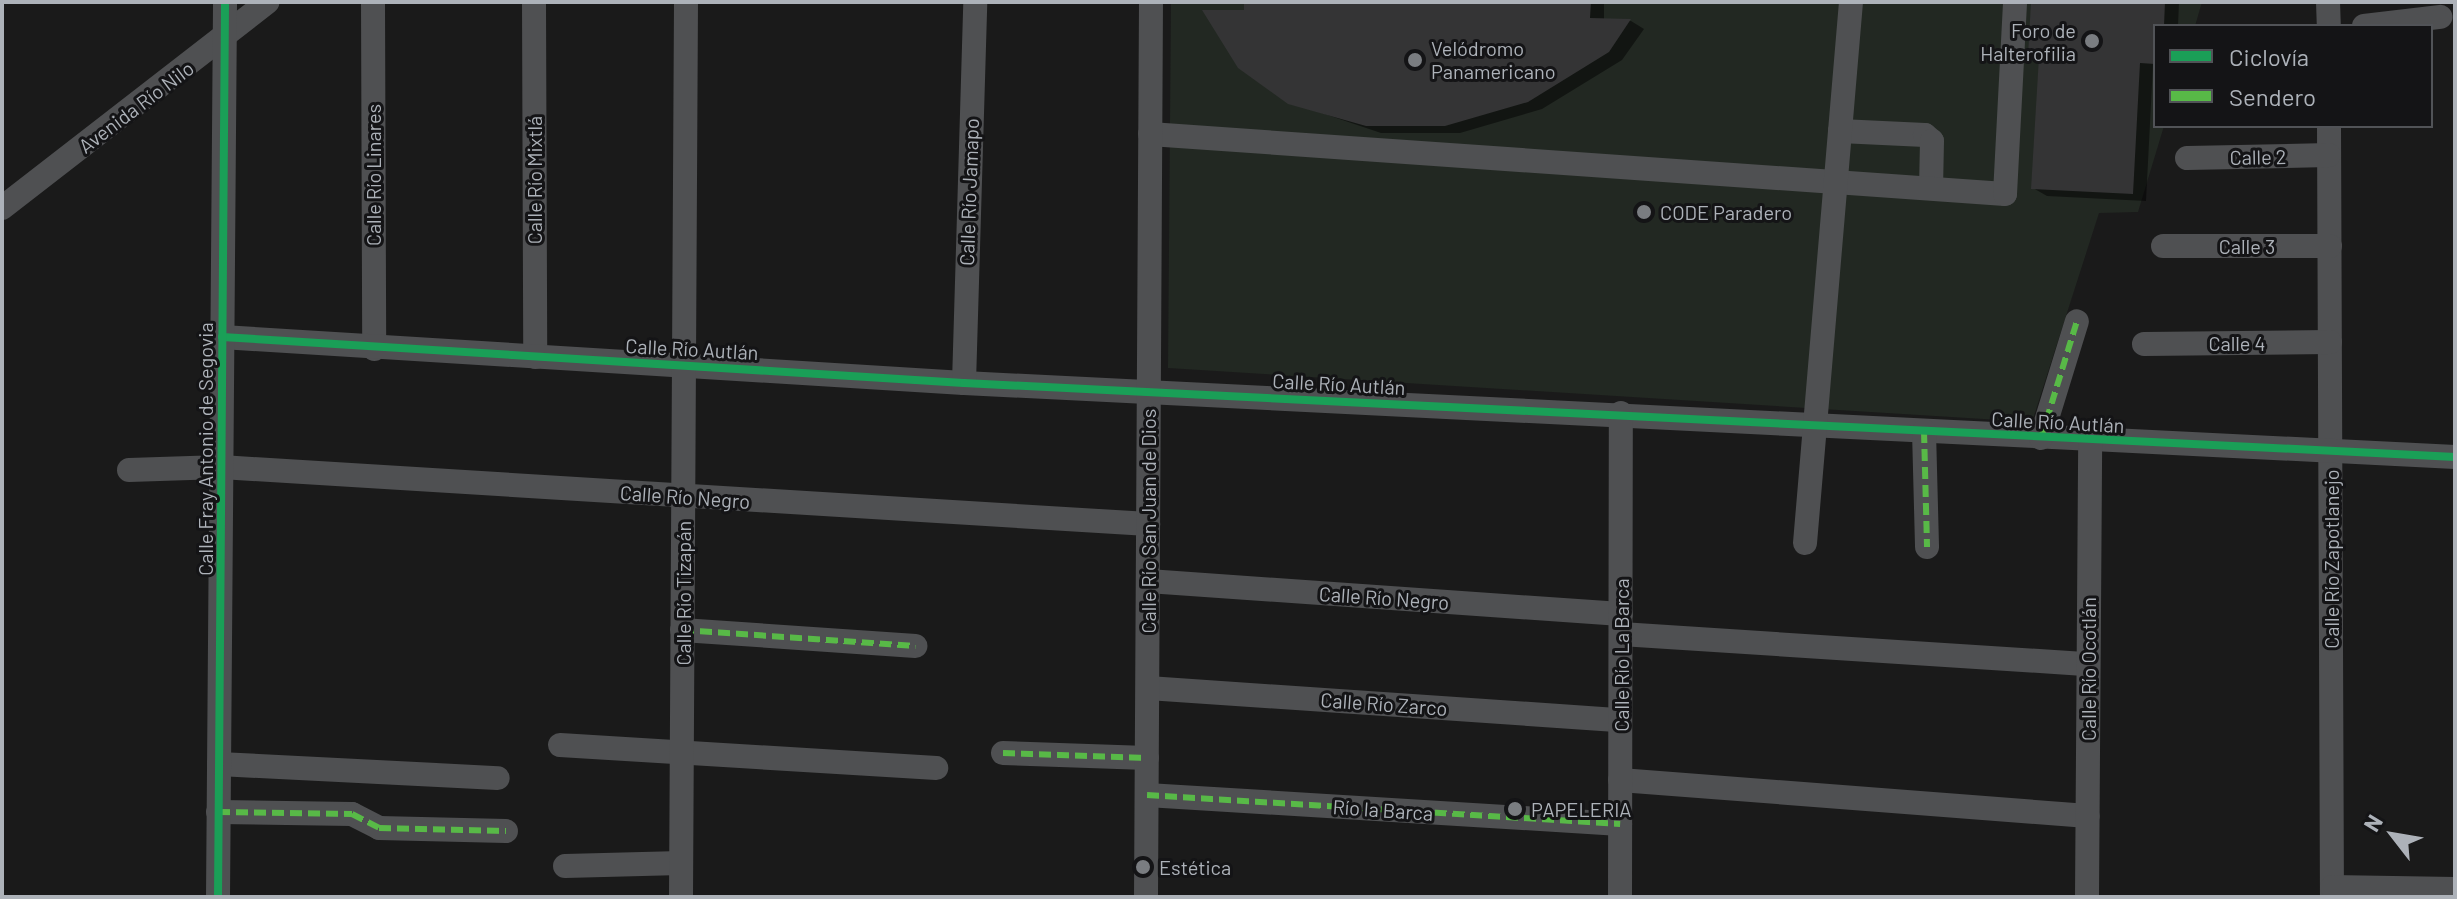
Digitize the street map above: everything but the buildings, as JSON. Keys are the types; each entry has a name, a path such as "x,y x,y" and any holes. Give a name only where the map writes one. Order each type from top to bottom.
{"street":[{"name":"Calle Fray Antonio de Segovia","path":"218,897 225,2"},
{"name":"Avenida Río Nilo","path":"2,208 224,40 268,2"},
{"name":"Calle Río Linares","path":"373,2 374,349"},
{"name":"Calle Río Mixtlá","path":"534,2 535,357"},
{"name":"Calle Río Tizapán","path":"681,897 686,2"},
{"name":"Calle Río Jamapo","path":"964,383 975,2"},
{"name":"Calle Río San Juan de Dios","path":"1146,897 1151,2"},
{"path":"1805,543 1818,425 1851,2"},
{"path":"1150,134 2005,194 2015,2"},
{"path":"2328,2 2329,24"},
{"path":"2381,24 2440,17"},
{"name":"Calle Río Zapotlanejo","path":"2329,128 2332,892"},
{"path":"1840,131 1925,135 1932,141 1931,188"},
{"name":"Calle 2","path":"2187,158 2329,155"},
{"name":"Calle 3","path":"2163,246 2330,246"},
{"path":"2041,438 2077,321"},
{"name":"Calle Río Autlán","path":"222,337 374,349 684,363 964,383 1621,413 2090,441 2331,448 2455,457"},
{"name":"Calle 4","path":"2144,344 2330,342"},
{"name":"Calle Río La Barca","path":"1620,897 1621,413"},
{"path":"1924,431 1927,547"},
{"name":"Calle Río Ocotlán","path":"2087,897 2090,441"},
{"name":"Calle Río Negro","path":"129,470 221,467 1148,524"},
{"name":"Calle Río Negro","path":"1148,581 2088,664"},
{"path":"682,630 915,646"},
{"name":"Calle Río Zarco","path":"1148,688 1620,720"},
{"path":"560,745 682,748 936,768"},
{"path":"1003,753 1147,758"},
{"path":"219,764 498,778"},
{"path":"1620,780 2088,816"},
{"name":"Río la Barca","path":"1147,795 1620,824"},
{"path":"218,812 352,814 379,828 506,831"},
{"path":"565,866 681,863"},
{"path":"2332,892 2455,889"}],"shaded area":[{"name":"CODE Paradero","path":"1171,2 2202,2 2196,24 2153,24 2153,128 2163,128 2138,212 2099,213 2032,422 1168,368"}],"marked path":[{"path":"2041,438 2077,321"},
{"path":"1924,431 1927,547"},
{"path":"682,630 915,646"},
{"path":"1003,753 1147,758"},
{"path":"1147,795 1620,824"},
{"path":"218,812 352,814 379,828 506,831"}],"cycle path":[{"path":"218,897 225,2"},
{"path":"222,337 964,383 2455,457"}],"place":[{"name":"Foro de Halterofilia","path":"2092,41"},
{"name":"Velódromo Panamericano","path":"1415,60"},
{"name":"CODE Paradero","path":"1644,212"},
{"name":"PAPELERIA","path":"1515,809"},
{"name":"Estética","path":"1143,867"}]}
